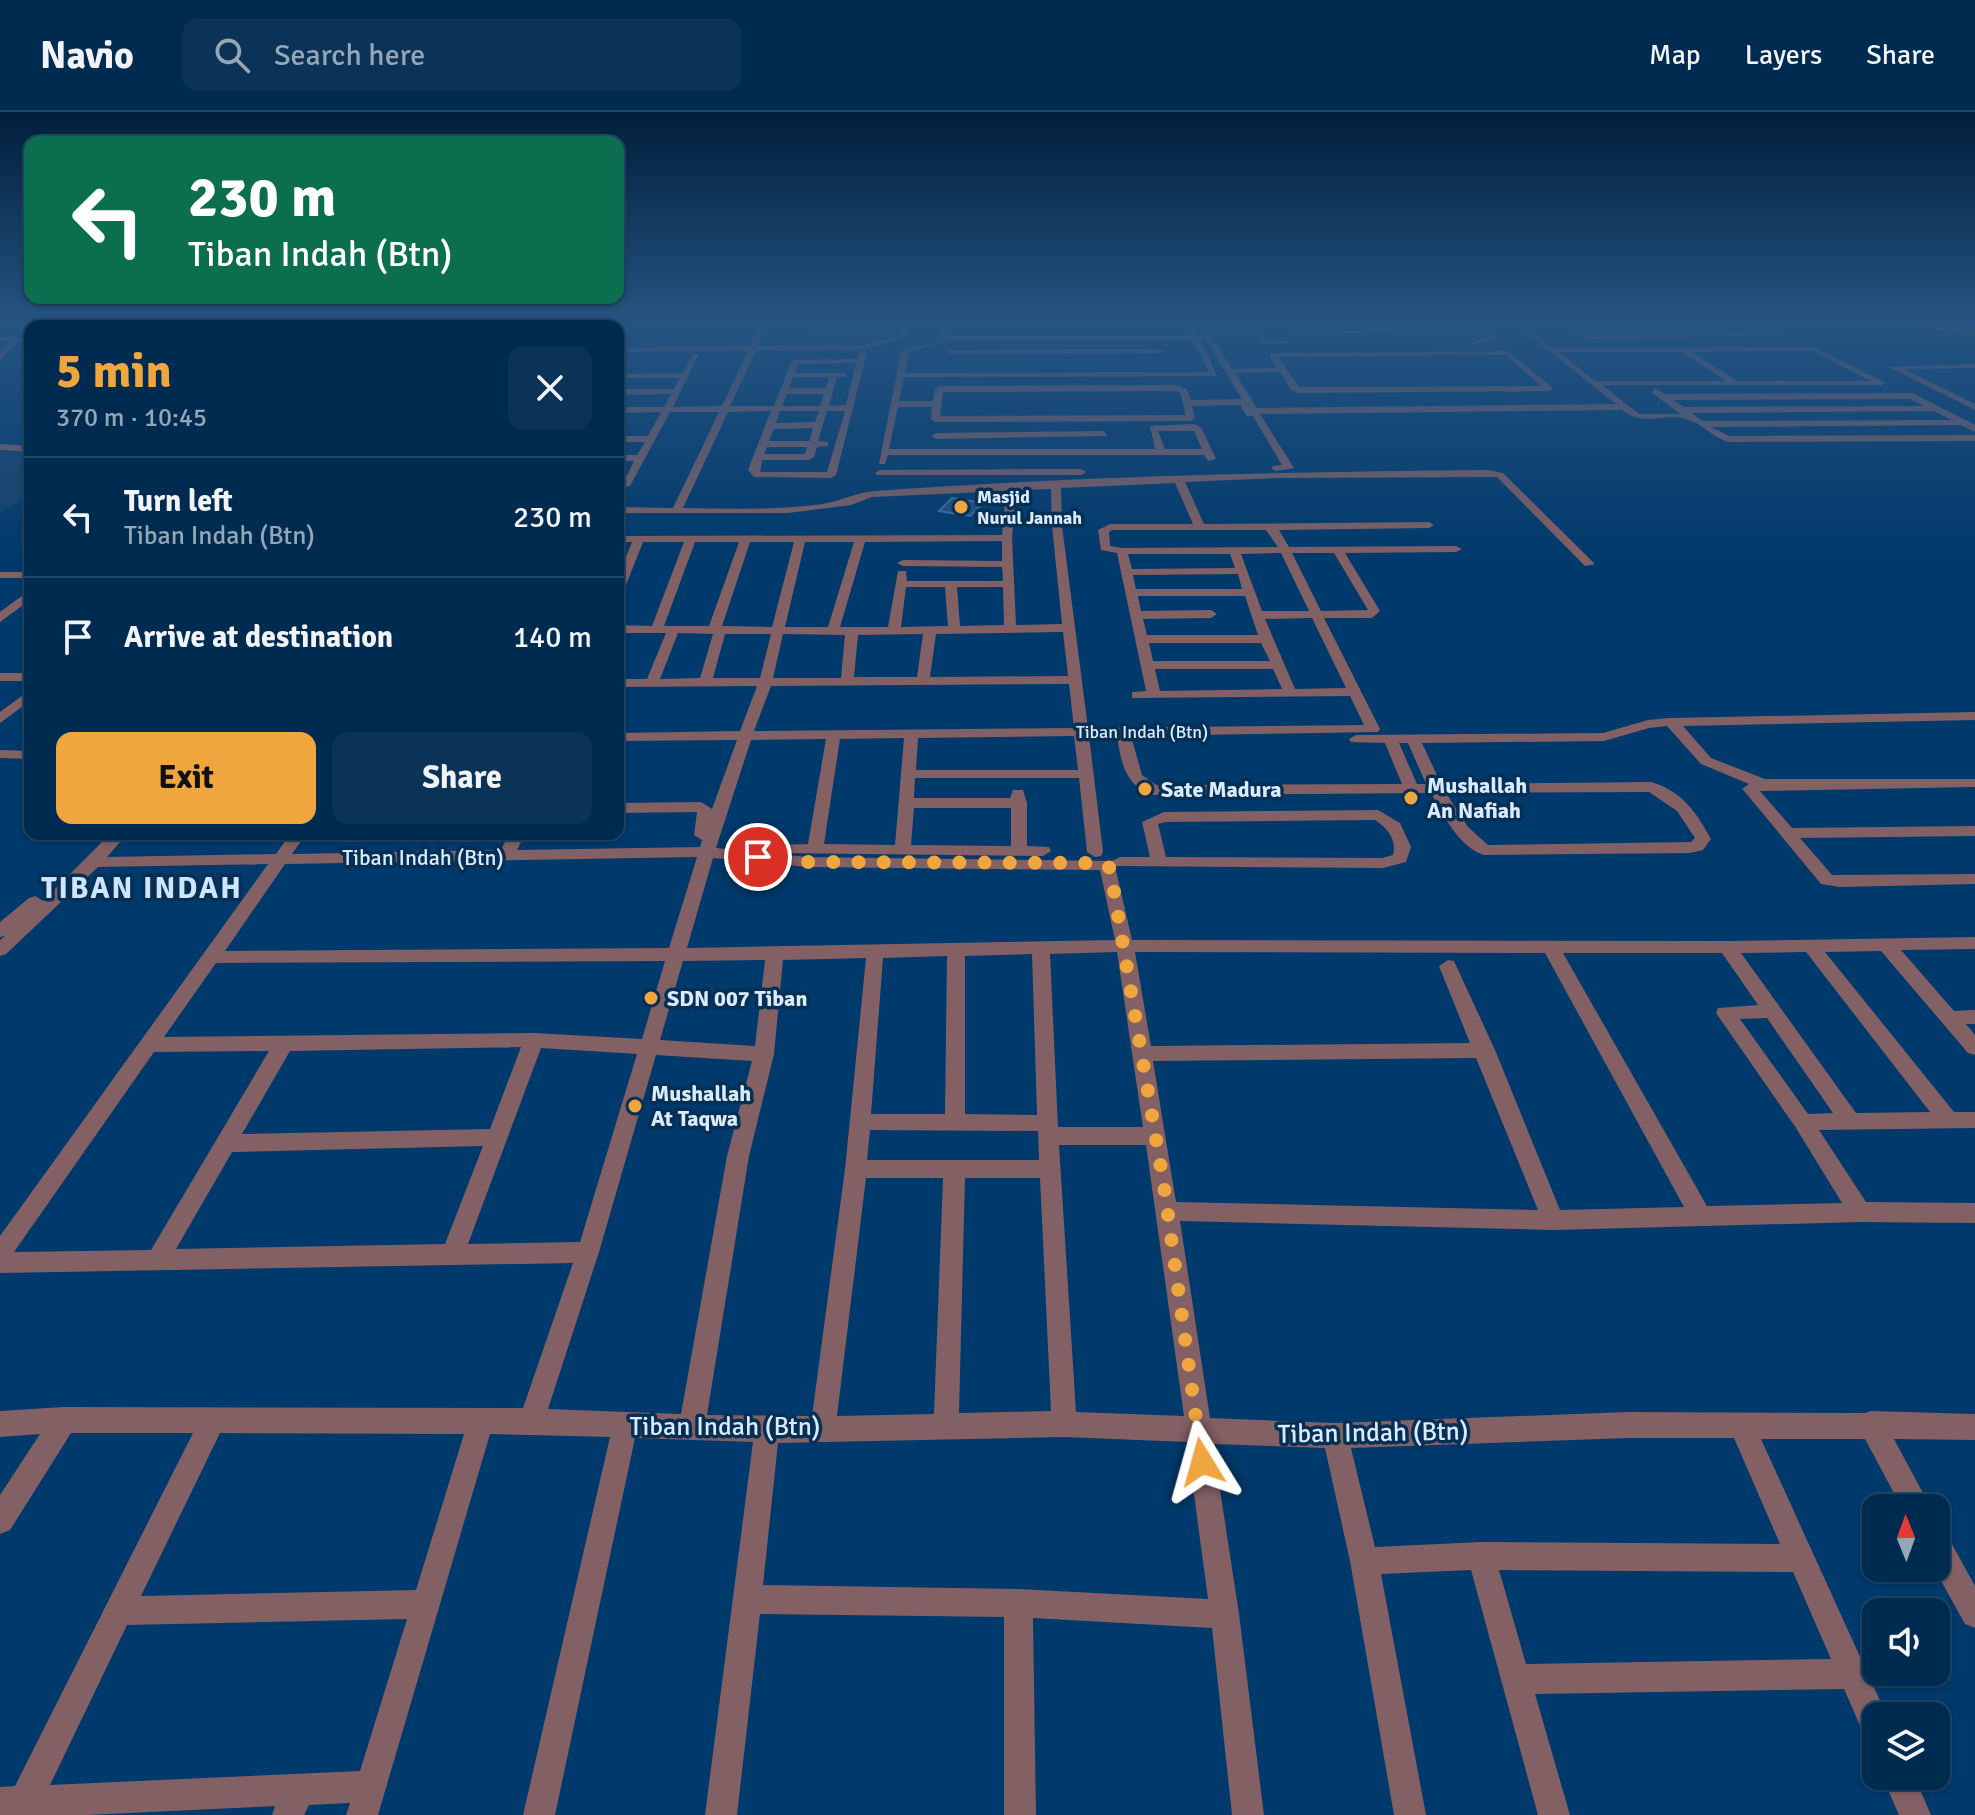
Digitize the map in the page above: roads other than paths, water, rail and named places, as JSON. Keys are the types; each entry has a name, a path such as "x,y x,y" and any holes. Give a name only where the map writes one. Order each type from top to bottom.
{"street":[{"path":"625,480 673,400"},
{"path":"677,510 727,400"},
{"path":"781,400 753,470 757,475 831,475 852,400"},
{"path":"758,457 809,457 826,400"},
{"path":"871,494 880,473 896,400"},
{"path":"936,453 937,400"},
{"path":"976,400 977,419"},
{"path":"1015,400 1017,419"},
{"path":"1054,400 1056,419"},
{"path":"1072,400 1076,419"},
{"path":"1109,400 1115,418"},
{"path":"1149,400 1155,418"},
{"path":"935,419 1191,418 1187,400"},
{"path":"624,510 783,509 840,505 871,494 1179,480 1289,468 1249,400"},
{"path":"1616,400 1637,417 1686,413 1935,409"},
{"path":"1668,400 1718,436 1728,439 1975,438"},
{"path":"1786,400 1800,410"},
{"path":"1920,400 1975,429"},
{"path":"1189,403 1243,402 1276,471"},
{"path":"896,404 937,404"},
{"path":"1255,411 1624,407"},
{"path":"624,410 850,408"},
{"path":"624,421 662,421"},
{"path":"1702,424 1962,423"},
{"path":"1814,424 1839,439"},
{"path":"771,426 819,425"},
{"path":"884,452 1161,452 1210,455 1196,428 1153,428 1161,452"},
{"path":"936,436 1103,431 1109,452"},
{"path":"624,439 651,439"},
{"path":"764,444 841,444"},
{"path":"0,447 24,449"},
{"path":"1070,452 1073,472"},
{"path":"624,458 641,458"},
{"path":"880,473 1276,471 1500,475 1589,564"},
{"path":"1010,629 1007,538 1017,487 1026,473"},
{"path":"1179,480 1200,527"},
{"path":"1056,485 1057,526 1095,857 1110,868 1128,946"},
{"path":"1429,525 1106,528 1103,534 1105,548 1122,551 1456,549"},
{"path":"1137,695 1355,692 1279,537 1269,527"},
{"path":"705,683 717,630 746,538"},
{"path":"531,1421 588,1252 651,1046 705,851 765,683 800,538"},
{"path":"950,538 950,564"},
{"path":"624,539 1007,538"},
{"path":"624,575 639,539"},
{"path":"656,630 691,539"},
{"path":"833,631 860,539"},
{"path":"894,630 906,539"},
{"path":"1259,615 1372,614 1374,611 1338,550"},
{"path":"1122,551 1154,695"},
{"path":"1235,551 1266,639 1291,694"},
{"path":"903,563 1007,564"},
{"path":"1129,572 1241,571"},
{"path":"0,575 24,575"},
{"path":"900,584 1009,584"},
{"path":"951,584 954,629"},
{"path":"1204,592 1219,638"},
{"path":"1131,593 1250,592"},
{"path":"0,618 24,599"},
{"path":"1135,615 1211,614"},
{"path":"624,629 852,631 1068,628"},
{"path":"652,683 673,630"},
{"path":"923,682 930,630"},
{"path":"847,682 852,631"},
{"path":"1140,639 1266,639"},
{"path":"1148,665 1279,665"},
{"path":"0,677 24,677"},
{"path":"624,683 1076,680"},
{"name":"Tiban Indah (Btn)","path":"624,737 1082,733 1124,737 1373,729 1355,692"},
{"path":"0,719 24,699"},
{"path":"1413,739 1435,787 1469,839 1484,850 1690,848 1703,839 1676,800 1663,790 1651,787 1435,787 1411,787 1154,790 1145,789 1133,776 1124,737 1604,737 1648,724 1670,722 1975,716"},
{"path":"1670,722 1679,728 1702,759 1764,784"},
{"path":"903,851 911,733"},
{"path":"815,849 834,734"},
{"path":"1390,739 1411,787"},
{"path":"0,754 24,755"},
{"path":"1399,760 1422,759"},
{"path":"909,774 1085,774"},
{"path":"1016,775 1019,851"},
{"path":"1975,783 1764,784 1750,789 1823,877 1833,881 1975,879"},
{"path":"907,803 1019,803"},
{"path":"624,808 701,807 706,812 705,851"},
{"path":"1120,862 1159,863 1383,863 1400,858 1403,847 1394,826 1378,815 1164,817 1150,822 1159,863"},
{"path":"1786,833 1975,831"},
{"path":"0,931 101,840"},
{"path":"0,950 114,840"},
{"path":"0,1254 294,840"},
{"path":"506,856 514,840"},
{"path":"705,851 1019,851 1095,857 1111,853 1120,862 1143,1054 1225,1614 1248,1815"},
{"name":"Tiban Indah (Btn)","path":"94,862 705,851 807,862 1095,857"},
{"path":"209,957 775,954 1128,946 1727,947 1975,943"},
{"path":"1550,945 1700,1215"},
{"path":"1886,945 1975,1048"},
{"path":"1811,946 1949,1121"},
{"path":"1041,947 1047,1130 1064,1424"},
{"path":"1727,947 1851,1122"},
{"path":"955,1120 956,948"},
{"path":"823,1428 856,1169 875,952"},
{"path":"692,1425 738,1156 764,1054 775,954"},
{"path":"1448,966 1553,1220"},
{"path":"1773,1011 1725,1013 1803,1122 1860,1212"},
{"path":"1950,1018 1975,1017"},
{"path":"148,1045 534,1040 764,1054"},
{"path":"453,1253 534,1040"},
{"path":"158,1259 284,1043"},
{"path":"1143,1054 1485,1050"},
{"path":"859,1122 955,1120 1047,1130 1156,1136"},
{"path":"1803,1122 1975,1120"},
{"path":"226,1143 495,1137"},
{"path":"856,1169 1051,1169"},
{"path":"946,1424 954,1170"},
{"path":"1167,1211 1553,1220 1860,1212 1975,1213"},
{"path":"0,1263 588,1252"},
{"path":"0,1520 64,1420"},
{"name":"Tiban Indah (Btn)","path":"0,1424 64,1420 531,1421 767,1430 1064,1424 1335,1436 1628,1425 1742,1427 1871,1424 1975,1427"},
{"path":"213,1420 120,1611 13,1802 367,1801 481,1421"},
{"path":"1871,1424 1909,1494"},
{"path":"539,1815 625,1426"},
{"path":"1742,1427 1865,1702"},
{"path":"721,1815 767,1430"},
{"path":"1335,1436 1364,1561 1410,1815"},
{"path":"1364,1561 1481,1556 1800,1558"},
{"path":"1481,1556 1554,1815"},
{"path":"1950,1568 1975,1614"},
{"path":"747,1599 1018,1603 1225,1614"},
{"path":"1018,1603 1020,1815"},
{"path":"120,1611 428,1604"},
{"path":"1515,1679 1853,1674"},
{"path":"1904,1790 1915,1815"}],"place":[{"name":"Masjid Nurul Jannah","path":"961,507"},
{"name":"Sate Madura","path":"1145,789"},
{"name":"Mushallah An Nafiah","path":"1411,798"},
{"name":"SDN 007 Tiban","path":"651,998"},
{"name":"Mushallah At Taqwa","path":"635,1106"}],"district":[{"name":"TIBAN INDAH","path":"142,888"}]}
